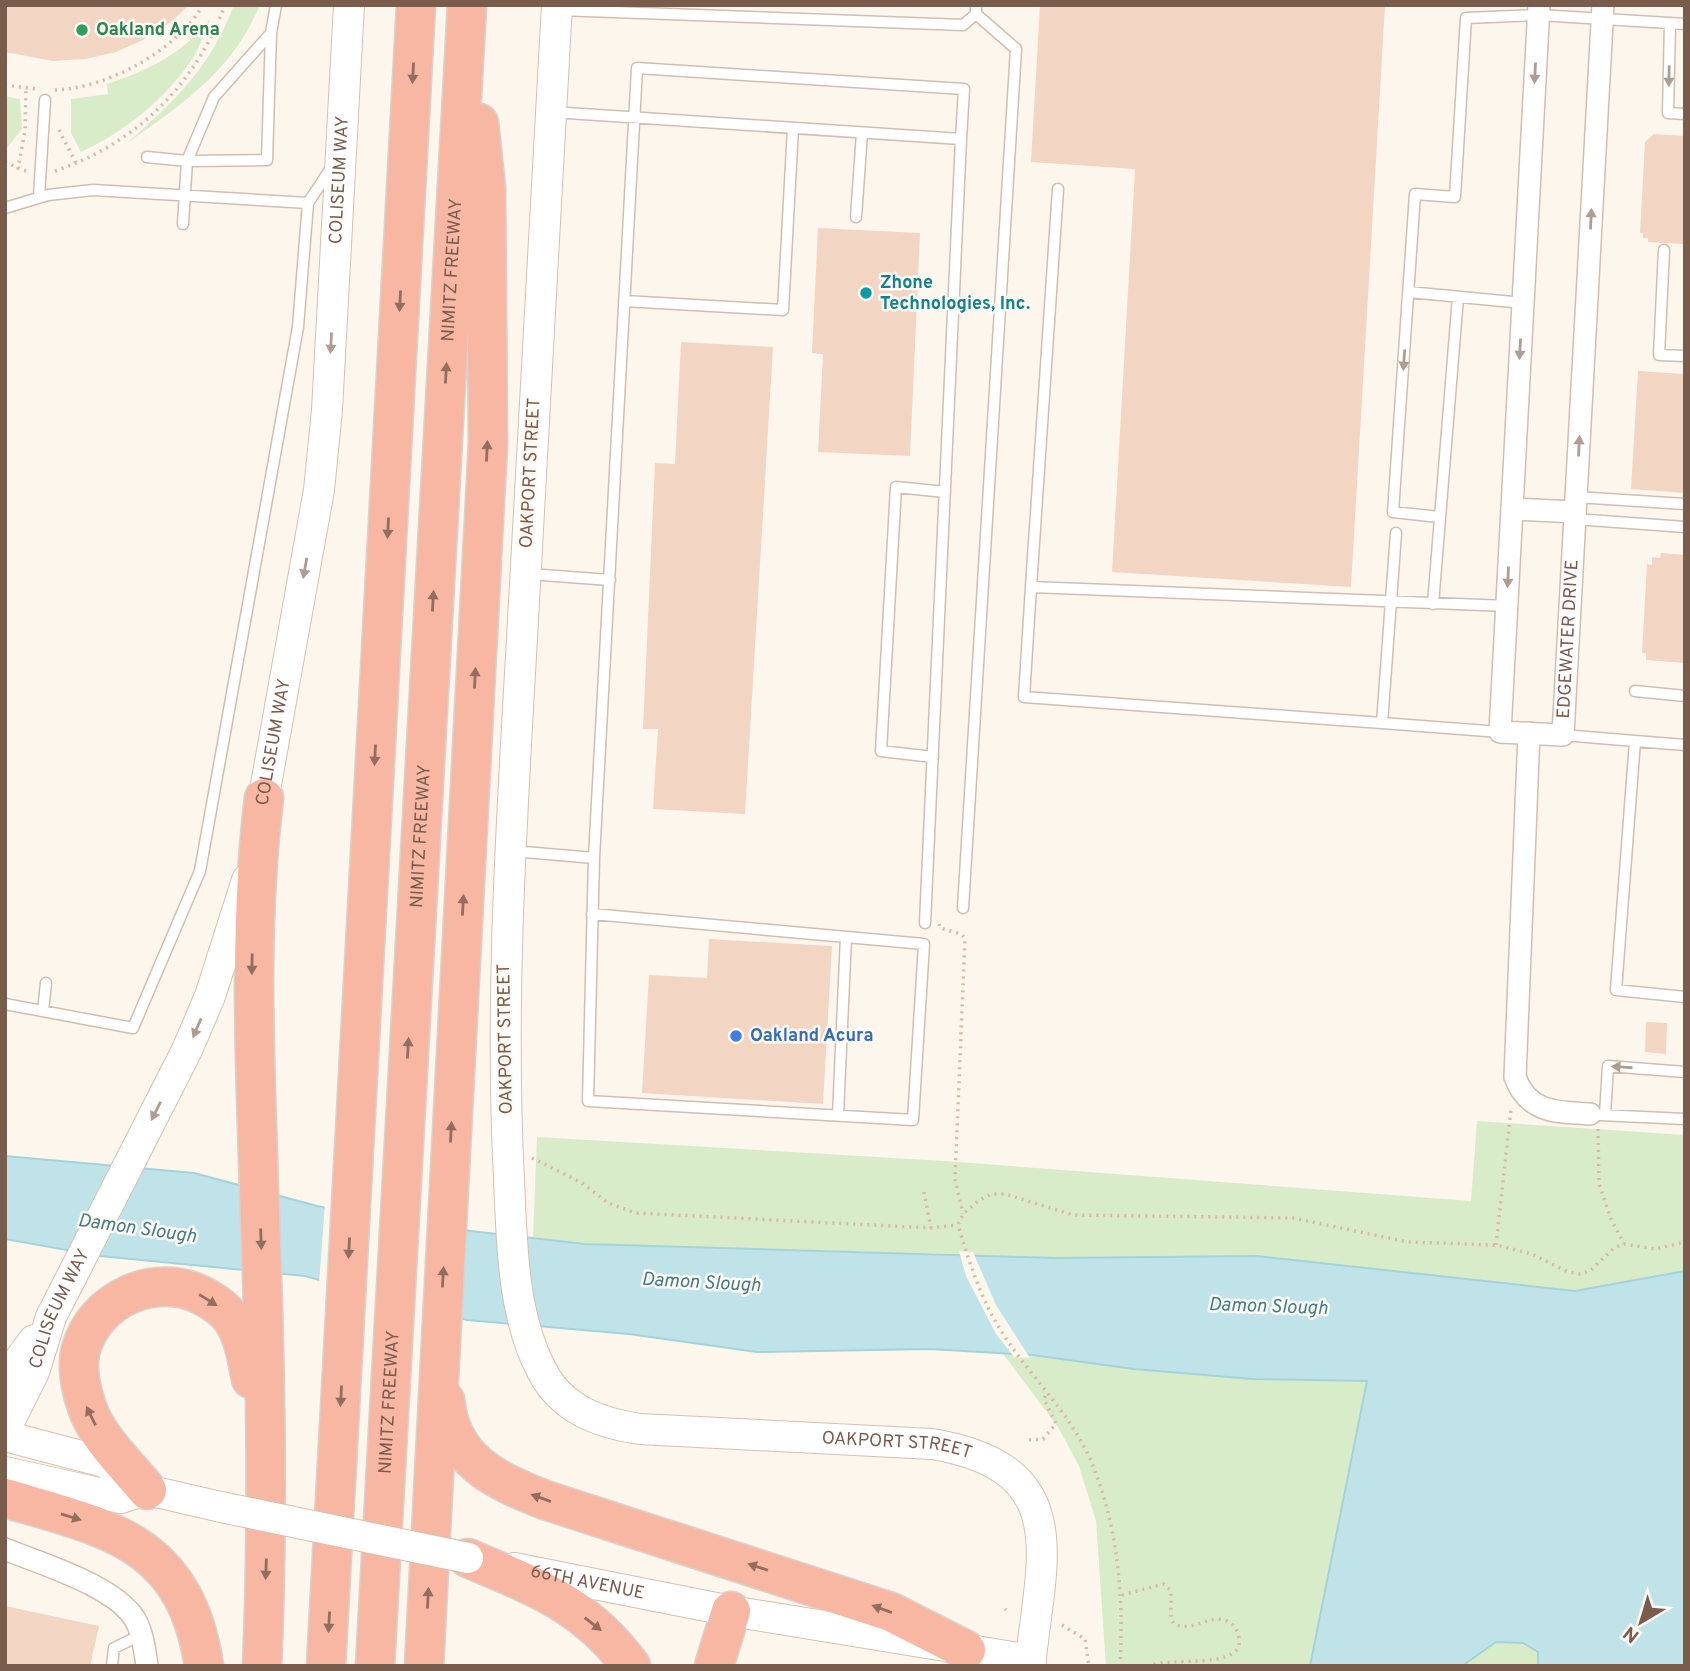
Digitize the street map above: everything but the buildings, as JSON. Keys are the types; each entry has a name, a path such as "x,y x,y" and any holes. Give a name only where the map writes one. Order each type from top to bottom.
{"highway":[{"path":"327,1666 416,5"},
{"path":"424,1666 488,443 486,188 467,5"},
{"name":"NIMITZ FREEWAY","path":"375,1666 467,5"},
{"path":"262,1666 267,1564 266,1452 252,961 255,870 264,798"},
{"path":"147,1490 94,1424 87,1409 80,1380 80,1350 92,1326 109,1306 133,1291 159,1286 187,1288 213,1301 233,1320 244,1345 266,1452"},
{"path":"440,1346 447,1421 458,1445 478,1467 506,1485 891,1612 965,1650"},
{"path":"5,1498 118,1535 150,1555 176,1581 189,1607 204,1666"},
{"path":"468,1558 560,1598 610,1638 631,1666"},
{"path":"714,1666 732,1611"}],"street":[{"name":"COLISEUM WAY","path":"5,1430 34,1372 51,1317 187,1050 211,996 245,887 264,798 319,490 327,410 349,5"},
{"name":"OAKPORT STREET","path":"556,7 504,958 511,1215 515,1272 531,1346 542,1373 557,1393 577,1410 606,1424 640,1429 932,1444 968,1450 997,1464 1019,1484 1037,1512 1044,1543 1042,1580 1030,1663"},
{"path":"1500,732 1539,10"},
{"name":"EDGEWATER DRIVE","path":"1500,732 1563,734 1602,12"},
{"path":"1512,509 1575,510"},
{"path":"1529,733 1516,1077 1520,1092 1531,1104 1549,1112 1598,1114"},
{"path":"5,1379 51,1317"},
{"name":"66TH AVENUE","path":"5,1436 104,1462 147,1490 221,1507 732,1611 1030,1663"},
{"name":"66TH AVENUE","path":"5,1472 121,1498 147,1490"},
{"path":"5,1549 105,1592 124,1605 137,1622 146,1666"}],"lane":[{"path":"147,157 187,161 267,160 271,33 276,5"},
{"path":"1439,517 1393,513 1415,194 1455,197 1467,5"},
{"path":"556,7 684,10 964,25 976,10 1016,49 963,908"},
{"path":"1466,18 1539,10 1602,12 1685,24"},
{"path":"1670,23 1668,113 1685,114"},
{"path":"183,223 187,161 214,97 271,33"},
{"path":"592,914 924,944 913,1120 588,1101 592,914 594,858 637,68 964,89 925,923"},
{"path":"44,196 46,93"},
{"path":"551,112 961,139"},
{"path":"624,301 783,310 793,128"},
{"path":"856,217 862,132"},
{"path":"5,1004 133,1028 200,871 298,327 308,203 341,154"},
{"path":"1058,189 1024,696 1500,732"},
{"path":"5,208 44,196 93,190 308,203"},
{"path":"1664,250 1659,355 1685,356"},
{"path":"1409,292 1522,303"},
{"path":"1433,604 1458,297"},
{"path":"933,757 881,751 895,487 945,492"},
{"path":"1575,510 1685,504"},
{"path":"1575,510 1685,527"},
{"path":"1382,723 1395,533"},
{"path":"526,573 610,580"},
{"path":"1031,587 1507,606"},
{"path":"1636,691 1685,696"},
{"path":"1563,734 1685,745"},
{"path":"1634,741 1616,990 1685,996"},
{"path":"510,851 594,858"},
{"path":"838,1115 846,937"},
{"path":"43,1011 46,983"},
{"path":"1685,1072 1608,1066 1598,1114 1685,1119"},
{"path":"112,1666 114,1648 141,1635"}],"path":[{"path":"5,85 46,93 117,74 147,61 176,37 203,5"},
{"path":"44,196 48,173 77,164 108,149 166,102 195,68 225,5"},
{"path":"21,152 25,131 26,89"},
{"path":"60,89 60,98"},
{"path":"59,120 59,131 77,164"},
{"path":"5,162 18,168"},
{"path":"925,923 938,923 940,928 961,933 965,938 955,1179 960,1209 964,1213"},
{"path":"1496,1245 1509,1113 1520,1092"},
{"path":"1598,1114 1599,1184 1611,1219 1624,1244"},
{"path":"508,1157 536,1158 549,1169 582,1183 608,1203 636,1213 931,1228 958,1226"},
{"path":"924,1192 931,1228"},
{"path":"1120,1666 1121,1595 1116,1545 1090,1460 1048,1392 988,1308 958,1226 964,1213 992,1195 1004,1194 1073,1215 1293,1218 1408,1242 1496,1245 1532,1254 1567,1272 1580,1274 1590,1271 1614,1248 1624,1244 1655,1249 1685,1242"},
{"path":"1029,1440 1043,1439 1056,1424 1044,1399 1048,1392"},
{"path":"1121,1595 1164,1584 1171,1591 1171,1618 1174,1624 1184,1627 1220,1619 1230,1622 1237,1630 1240,1643 1237,1650 1223,1661 1205,1665 1167,1661 1150,1666"},
{"path":"1062,1625 1075,1630 1085,1639 1089,1666"}],"green space":[{"path":"234,5 260,5 235,49 204,85 126,144 189,82 214,47"},
{"path":"211,18 193,58 170,87 143,113 113,135 81,152 71,133 71,99 108,94 107,84 165,59 189,41"},
{"path":"5,96 20,99 22,129 7,148"},
{"path":"1477,1121 1685,1135 1685,1666 1106,1666 1096,1521 1079,1466 1058,1427 985,1330 952,1254 585,1244 533,1237 537,1137 945,1161 1471,1201"}],"water":[{"name":"Damon Slough","path":"5,1156 194,1173 317,1206 402,1223 585,1244 1054,1258 1257,1256 1575,1291 1685,1271 1685,1666 1538,1666 1538,1652 1523,1643 1496,1642 1462,1666 1310,1666 1367,1381 1252,1379 1134,1369 1032,1355 930,1349 757,1352 629,1334 467,1320 305,1276 100,1256 5,1239"}],"pier":[{"path":"325,1204 429,1221 422,1312 319,1284"},
{"path":"959,1251 973,1252 996,1305 1030,1358 1014,1357 996,1334 966,1276"}],"place":[{"name":"Oakland Arena","path":"82,30"},
{"name":"Zhone Technologies, Inc.","path":"866,293"},
{"name":"Oakland Acura","path":"736,1036"}]}
